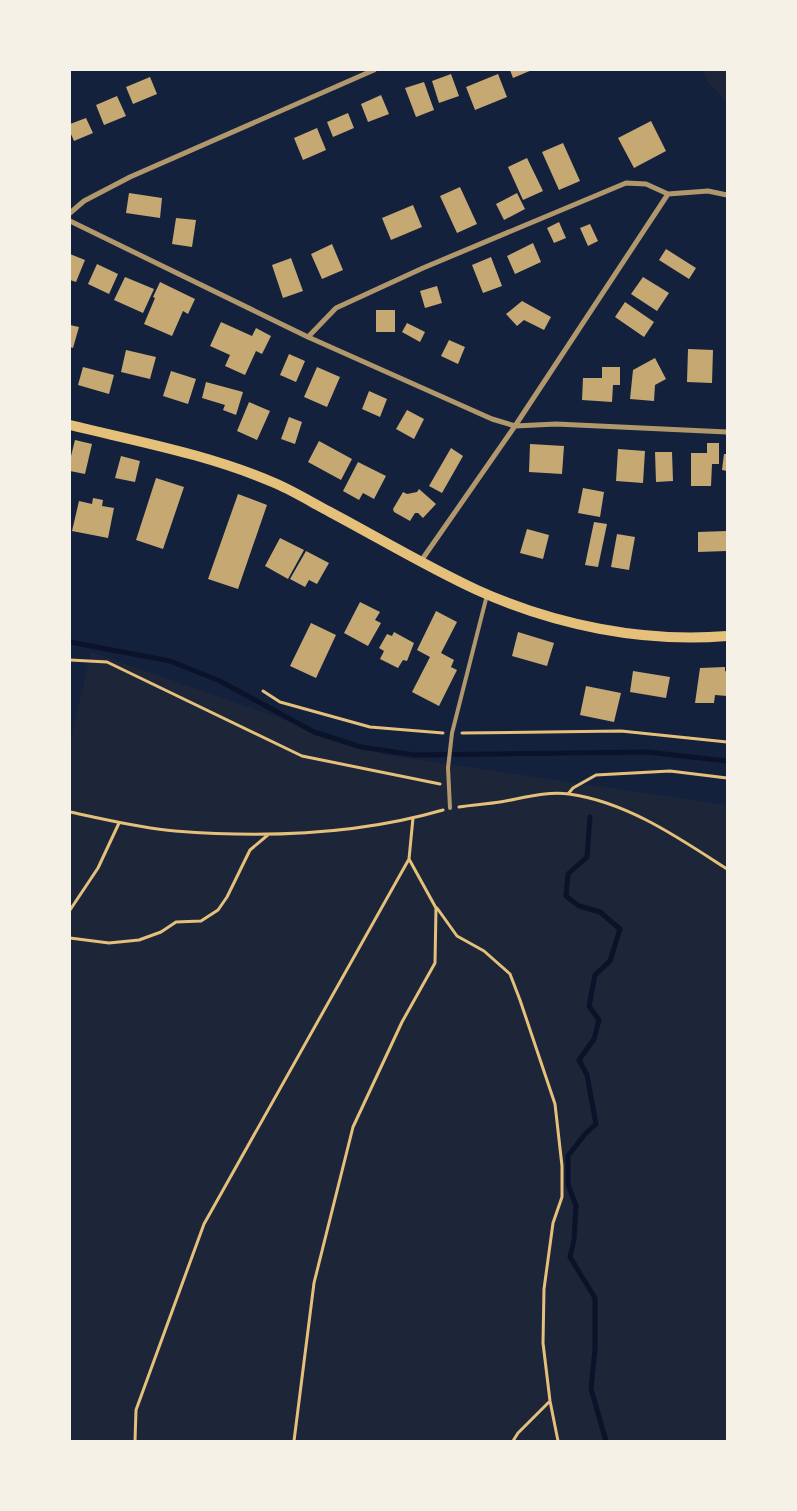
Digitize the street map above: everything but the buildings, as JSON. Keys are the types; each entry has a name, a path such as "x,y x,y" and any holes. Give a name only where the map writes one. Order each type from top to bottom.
{"main road":[{"path":"70,425 194,456 251,474 304,498 487,594 546,615 616,631 676,637 727,636"}],"street":[{"path":"70,213 84,201 130,177 374,70"},
{"path":"308,337 336,308 424,268 626,183 646,184 668,194 708,190 727,195"},
{"path":"421,561 516,426 668,194"},
{"path":"70,221 308,337 492,419 516,426 556,424 727,432"}],"lane":[{"path":"450,808 448,768 452,733 487,594"}],"path":[{"path":"70,660 107,662 302,756 448,786"},
{"path":"263,691 280,702 370,727 452,733 620,731 727,742"},
{"path":"568,794 573,788 596,775 670,771 727,778"},
{"path":"70,812 173,831 242,834 332,832 413,818 450,808 536,795 568,794 615,805 678,837 727,870"},
{"path":"135,1441 136,1410 204,1224 409,859 413,818"},
{"path":"70,910 98,868 119,822"},
{"path":"71,939 110,943 139,940 161,932 176,922 201,921 218,910 227,897 250,850 269,834"},
{"path":"409,859 436,908 457,936 484,951 510,974 555,1104 562,1166 562,1197 553,1223 544,1289 543,1343 550,1401 558,1441"},
{"path":"294,1441 314,1283 353,1127 402,1022 435,963 436,908"},
{"path":"513,1441 518,1433 550,1401"}],"shaded area":[{"path":"703,70 727,70 727,102 707,81"},
{"path":"91,652 385,755 727,805 727,1441 70,1441 70,743"}],"waterway":[{"path":"70,642 170,661 220,681 314,732 361,747 415,755 647,752 727,761"},
{"path":"590,817 587,857 568,874 566,896 579,906 600,912 620,929 610,961 595,975 589,1006 599,1020 594,1039 579,1060 587,1075 596,1124 585,1134 568,1156 568,1184 576,1206 574,1240 570,1257 595,1298 595,1349 591,1389 606,1441"}]}
